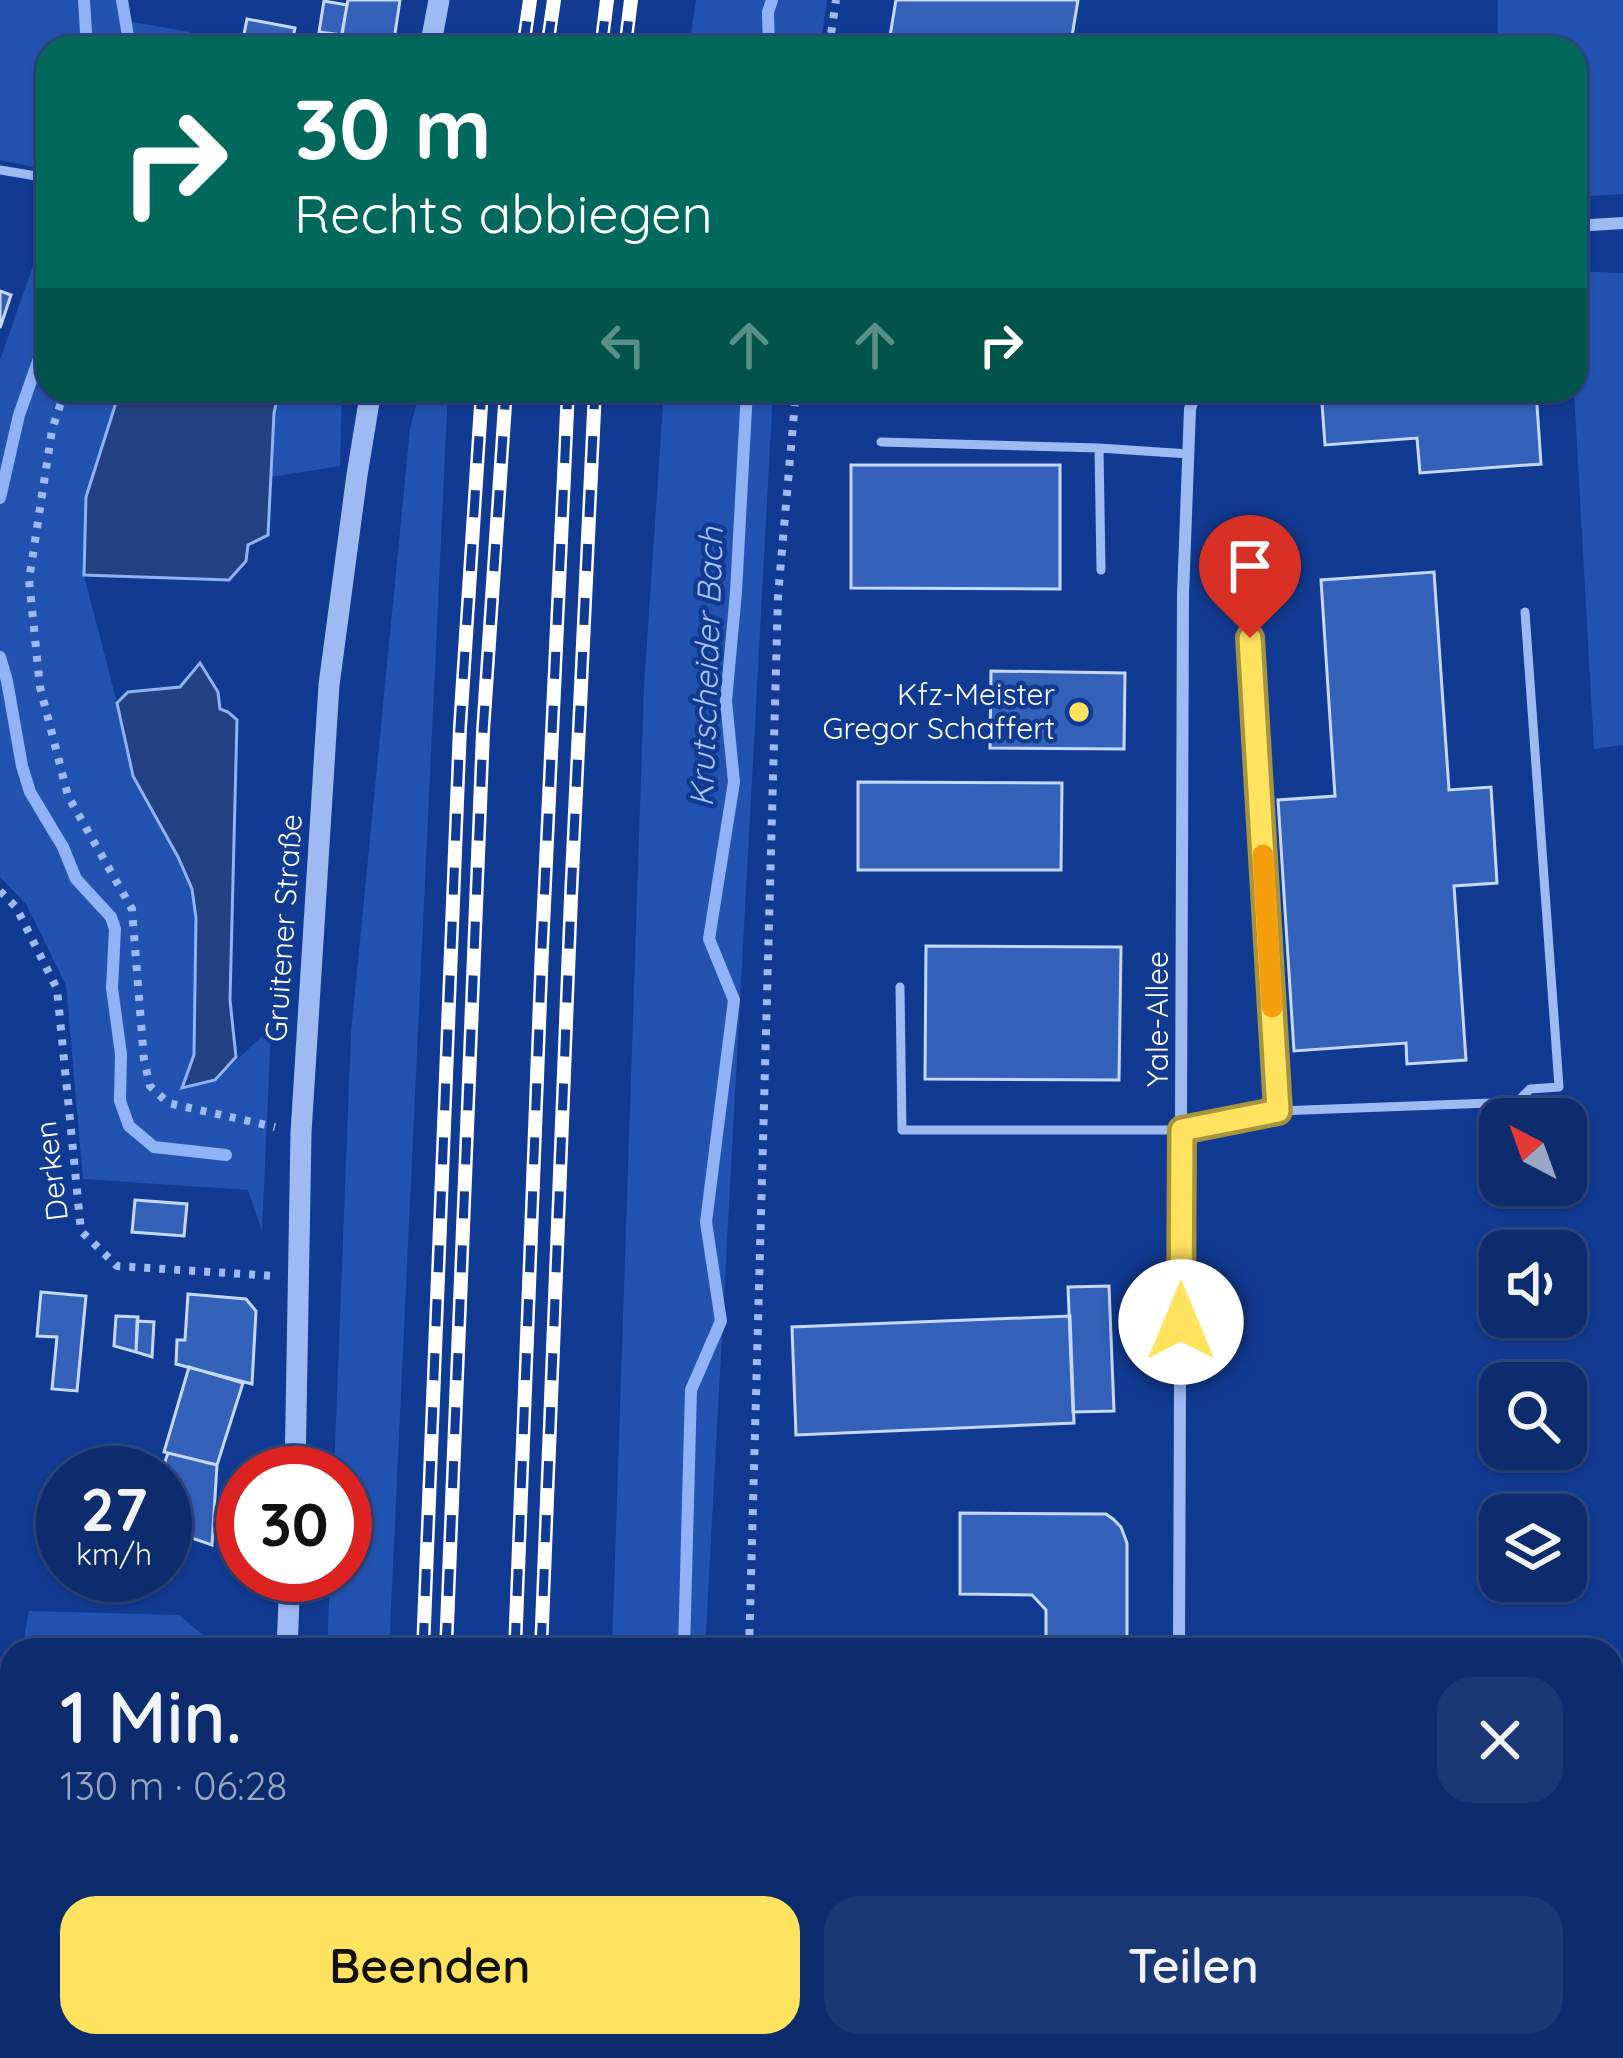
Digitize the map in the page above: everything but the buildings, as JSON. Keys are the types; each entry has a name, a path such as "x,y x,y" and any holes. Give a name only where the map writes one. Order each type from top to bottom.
{"street":[{"path":"432,36 439,0"},
{"path":"1587,225 1623,223"},
{"name":"Gruitener Straße","path":"296,1446 301,1132 329,685 369,402"},
{"name":"Yale-Allee","path":"1180,1638 1183,595 1192,402"},
{"path":"287,1638 289,1602"}],"lane":[{"path":"0,170 36,176"},
{"path":"881,442 1189,454"},
{"path":"1099,448 1101,571"},
{"path":"900,987 902,1130 1182,1130 1278,1111 1517,1102 1530,1089 1559,1087 1526,613"},
{"path":"1250,638 1278,1111"}],"path":[{"path":"831,36 836,0"},
{"path":"61,402 52,430 29,580 40,687 68,796 133,909 144,1060 151,1086 168,1103 301,1132"},
{"path":"749,1638 778,596 795,402"},
{"name":"Derken","path":"0,891 16,908 57,989 81,1231 117,1266 300,1278"}],"shaded area":[{"path":"0,0 123,0 128,21 189,32 189,36 36,36 36,168 0,160"},
{"path":"696,0 827,0 822,36 691,36"},
{"path":"1498,0 1623,0 1623,194 1587,196 1587,36 1498,36"},
{"path":"36,257 36,402 116,402 86,497 84,575 126,752 192,889 196,918 194,1055 182,1087 215,1080 271,1028 262,1231 248,1190 83,1179 66,985 26,904 0,877 0,360"},
{"path":"1587,272 1623,273 1623,745 1594,749 1575,402 1587,402"},
{"path":"116,402 276,402 268,535 248,545 246,561 229,580 84,575 86,497"},
{"path":"276,402 342,402 340,466 270,477"},
{"path":"417,402 447,402 390,1638 327,1638 329,1602 372,1602 372,1446 335,1446 351,1033 410,429"},
{"path":"663,402 772,402 706,1638 612,1638 644,687"},
{"path":"200,663 218,692 220,709 237,720 230,1000 236,1057 215,1080 182,1088 194,1055 196,918 192,889 133,776 117,703 128,692 180,687"},
{"path":"29,1611 179,1615 207,1638 24,1638"}],"waterway":[{"path":"84,0 86,36"},
{"path":"122,0 128,36"},
{"name":"Krutscheider Bach","path":"769,36 772,0"},
{"path":"0,498 19,415 36,367"},
{"name":"Krutscheider Bach","path":"684,1638 691,1390 721,1321 706,1222 734,1000 709,939 734,782 726,701 746,402"},
{"path":"0,657 30,792 76,879 111,917 115,929 112,988 121,1054 120,1101 129,1126 154,1147 226,1155"}],"railway":[{"path":"525,36 530,0"},
{"path":"549,36 554,0"},
{"path":"602,36 607,0"},
{"path":"626,36 631,0"},
{"path":"423,1638 460,727 481,402"},
{"path":"446,1638 483,732 505,402"},
{"path":"515,1638 567,402"},
{"path":"541,1638 594,402"}],"slow traffic":[{"path":"1263,855 1272,1007"}],"place":[{"name":"Kfz-Meister Gregor Schaffert","path":"1079,712"}],"route":[{"path":"1181,1322 1182,1130 1278,1111 1250,638"}]}
